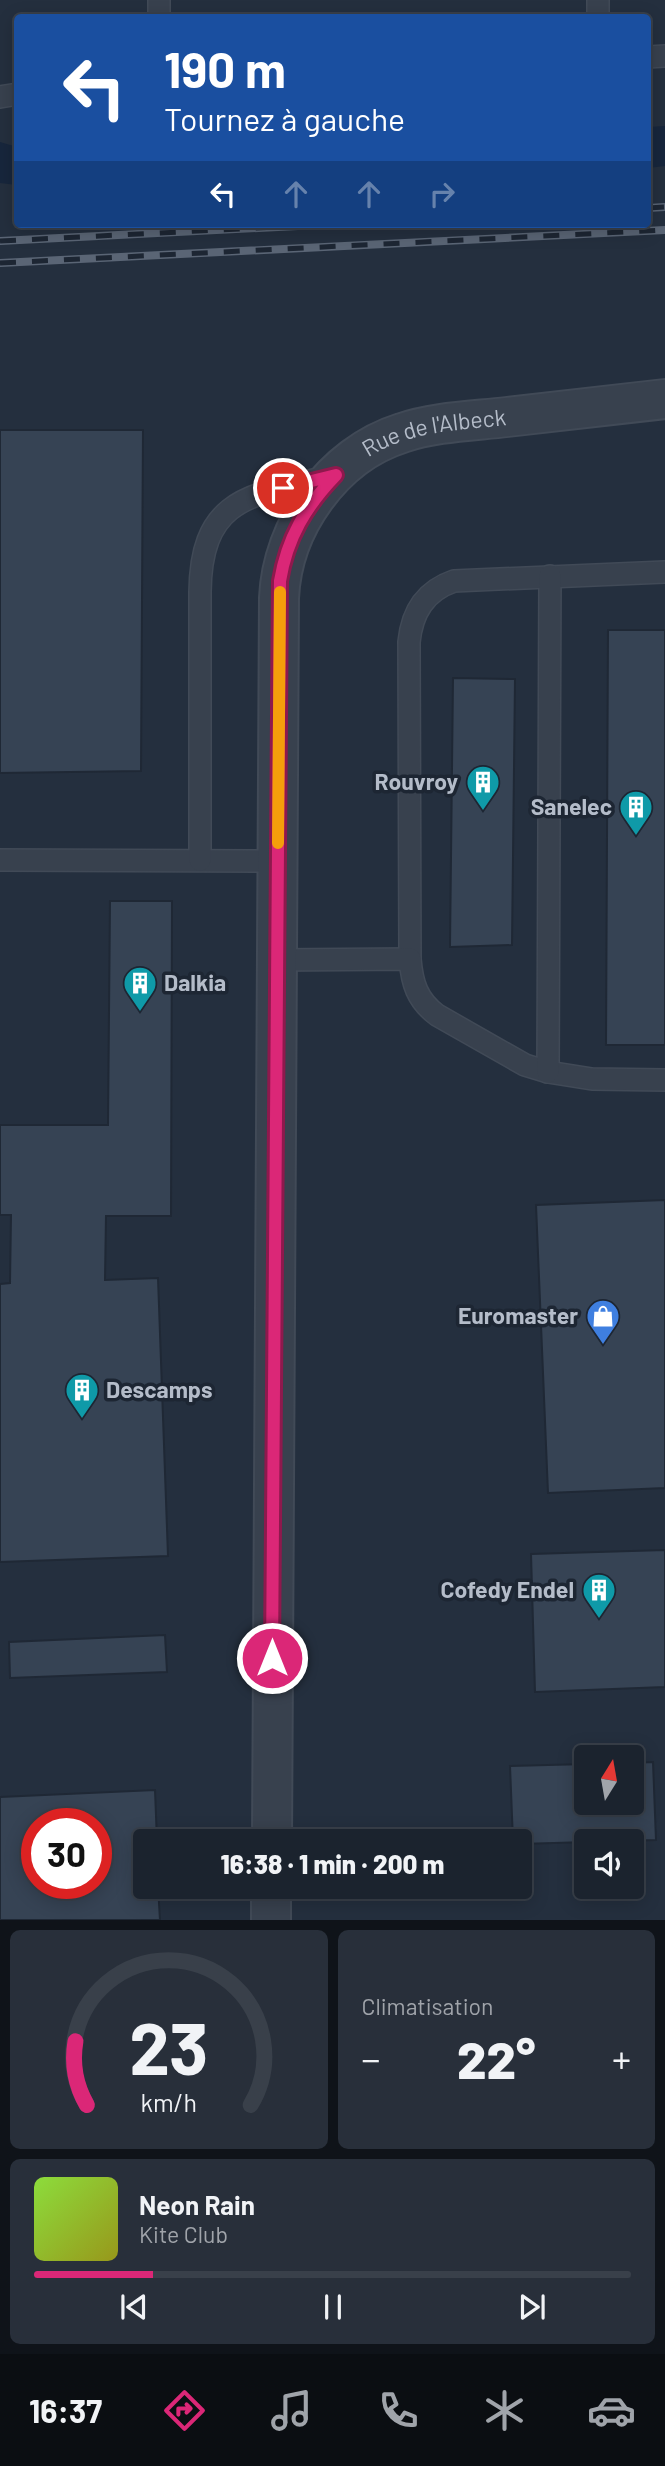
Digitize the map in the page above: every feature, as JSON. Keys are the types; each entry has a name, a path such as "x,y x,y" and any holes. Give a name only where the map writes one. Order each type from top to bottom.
{"street":[{"name":"Rue de l'Albeck","path":"272,1829 280,581 283,563 298,524 308,507 336,475 364,452 402,433 479,420 665,400"},
{"path":"271,1899 271,1920"}],"lane":[{"path":"200,860 200,572 211,534 219,520 241,501 256,494 336,475"},
{"path":"665,572 454,581 440,586 428,595 415,615 410,642 410,959 412,979 425,1005 437,1015 525,1065 548,1072 592,1079 665,1080"},
{"path":"548,1072 550,576"},
{"path":"0,860 278,861"},
{"path":"277,960 410,959"}],"water":[{"path":"665,126 665,166 651,168 651,127"},
{"path":"0,142 14,146 14,185 0,183"}],"building":[{"path":"0,430 143,430 141,771 0,773"},
{"name":"Sanelec","path":"608,630 665,630 665,1045 606,1045"},
{"name":"Rouvroy","path":"453,678 515,679 512,945 450,947"},
{"path":"110,901 172,901 171,1216 106,1216 105,1280 158,1278 168,1556 0,1562 0,1284 10,1283 11,1215 0,1215 0,1125 108,1125"},
{"name":"Euromaster","path":"665,1200 665,1488 548,1493 536,1205"},
{"name":"Cofedy Endel","path":"665,1550 665,1687 535,1692 531,1554"},
{"path":"165,1635 167,1672 10,1678 9,1642"},
{"path":"644,1762 653,1762 656,1840 644,1840 644,1829 574,1829 574,1842 532,1844 532,1829 513,1829 510,1766 574,1764 574,1815 644,1815"},
{"path":"155,1790 157,1829 133,1829 133,1899 159,1899 160,1920 0,1920 0,1797"}],"railway":[{"path":"651,208 665,207"},
{"path":"0,241 258,228"},
{"path":"0,263 665,230"}],"slow traffic":[{"path":"278,843 280,592"}],"place":[{"name":"Rouvroy","path":"483,812"},
{"name":"Sanelec","path":"636,837"},
{"name":"Dalkia","path":"140,1013"},
{"name":"Euromaster","path":"603,1346"},
{"name":"Descamps","path":"82,1420"},
{"name":"Cofedy Endel","path":"599,1620"}],"route":[{"path":"272,1658 279,598 283,563 298,524 308,507 336,475 283,488"}]}
